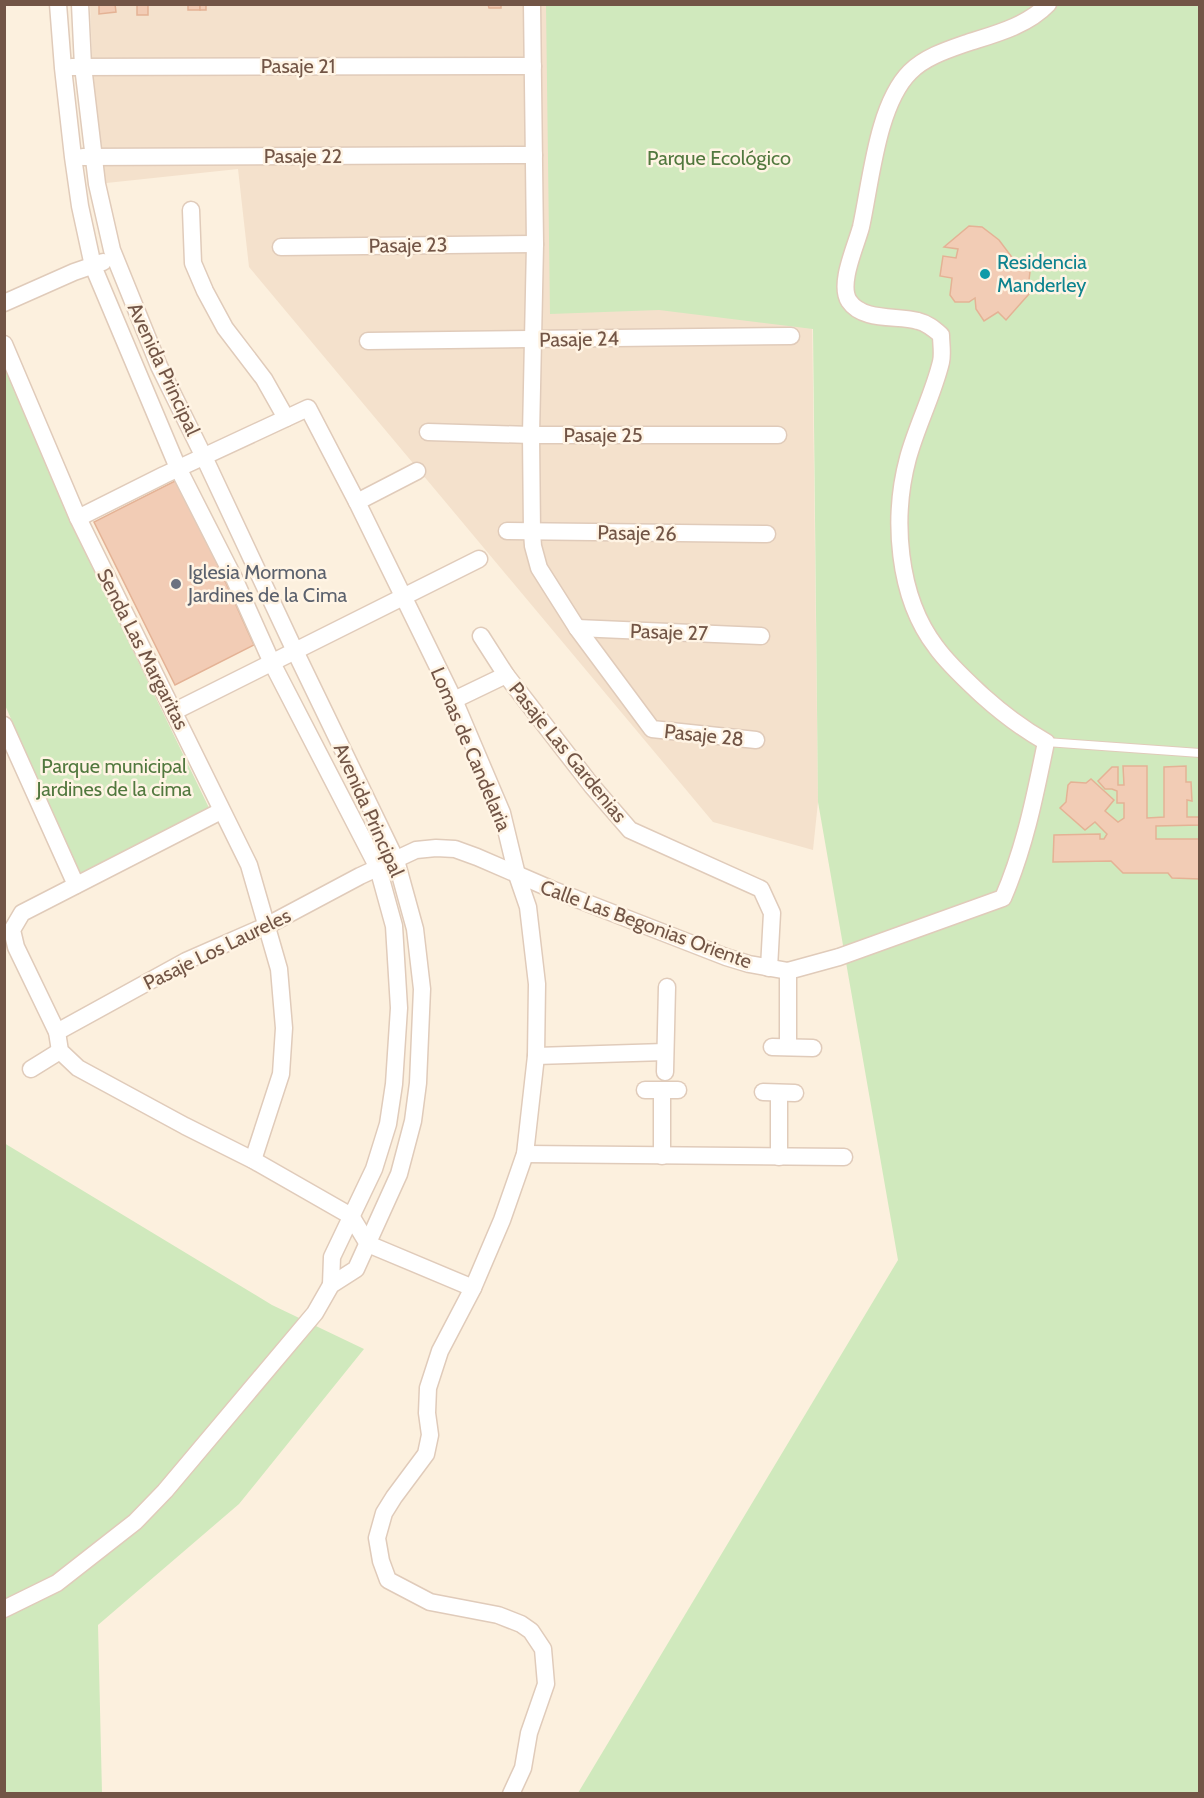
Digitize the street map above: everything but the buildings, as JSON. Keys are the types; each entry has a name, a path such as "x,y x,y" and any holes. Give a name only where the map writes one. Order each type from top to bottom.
{"street":[{"name":"Avenida Principal","path":"58,4 73,158 80,206 93,266 178,468 234,578 272,663 378,868 394,926 399,1008 394,1084 388,1124 374,1169 332,1257 331,1285"},
{"name":"Avenida Principal","path":"80,4 83,66 97,184 115,258 159,366 396,860 415,929 422,989 418,1083 413,1121 399,1174 356,1269 331,1285"},
{"path":"532,4 535,244 531,435 533,546 539,568 577,628"},
{"path":"1046,742 1028,732 999,710 964,679 935,646 917,614 906,580 901,547 901,491 908,458 942,360 941,335 917,320 886,317 859,309 850,302 844,287 861,228 880,135 897,88 911,71 929,58 1026,21 1041,12 1048,4"},
{"name":"Pasaje 21","path":"63,68 83,66 533,66"},
{"name":"Pasaje 22","path":"73,158 94,156 534,155"},
{"path":"191,210 193,262 205,291 225,328 264,379 286,418"},
{"name":"Pasaje 23","path":"281,247 535,244"},
{"path":"4,303 74,272 115,258"},
{"name":"Pasaje 24","path":"368,341 791,336"},
{"name":"Senda Las Margaritas","path":"4,344 78,518 249,865 279,969 284,1028 281,1074 253,1160"},
{"name":"Lomas de Candelaria","path":"78,518 178,468 308,408 454,700 502,813 517,875 528,907 537,984 536,1056 525,1154 502,1220 473,1288 440,1351 428,1388 427,1413 430,1435 426,1454 384,1513 377,1538 381,1561 388,1580 430,1602 488,1613 521,1624 531,1631 543,1649 546,1684 529,1733 523,1768 511,1794"},
{"name":"Pasaje 25","path":"428,432 531,435 778,435"},
{"path":"357,502 417,471"},
{"name":"Pasaje 26","path":"507,531 767,534"},
{"path":"175,711 479,559"},
{"name":"Pasaje 27","path":"577,628 761,636"},
{"name":"Pasaje 28","path":"577,628 652,729 756,740"},
{"name":"Pasaje Las Gardenias","path":"482,636 506,675 592,786 630,830 761,889 772,914 770,968"},
{"path":"454,700 506,675"},
{"path":"4,725 76,885"},
{"name":"Calle Las Begonias Oriente","path":"378,868 416,850 455,849 726,957 788,971 838,957 1003,898 1026,834 1046,742"},
{"path":"221,811 22,913 12,930 16,947 57,1032 60,1051 78,1068 253,1160 351,1216 368,1244 473,1288"},
{"name":"Pasaje Los Laureles","path":"57,1032 186,961 267,925 378,868"},
{"path":"788,971 780,1047 813,1048"},
{"path":"665,1072 667,987"},
{"path":"31,1069 60,1051"},
{"path":"536,1056 665,1052"},
{"path":"662,1090 662,1156"},
{"path":"779,1093 779,1157"},
{"path":"525,1154 844,1157"},
{"path":"4,1609 57,1583 135,1522 165,1491 315,1314 331,1285"}],"lane":[{"path":"1046,742 1200,753"}],"shaded area":[{"path":"90,5 556,5 812,305 818,802 813,850 713,822 249,267 238,169 97,184"}],"green space":[{"name":"Parque Ecológico","path":"546,5 1199,5 1199,1793 578,1793 898,1260 818,802 813,329 659,310 550,314"},
{"name":"Parque municipal Jardines de la cima","path":"4,357 66,512 210,810 79,876 5,705"},
{"path":"4,1143 272,1305 364,1349 239,1504 98,1625 102,1793 5,1793"}],"place":[{"name":"Residencia Manderley","path":"985,274"},
{"name":"Iglesia Mormona Jardines de la Cima","path":"176,584"}]}
